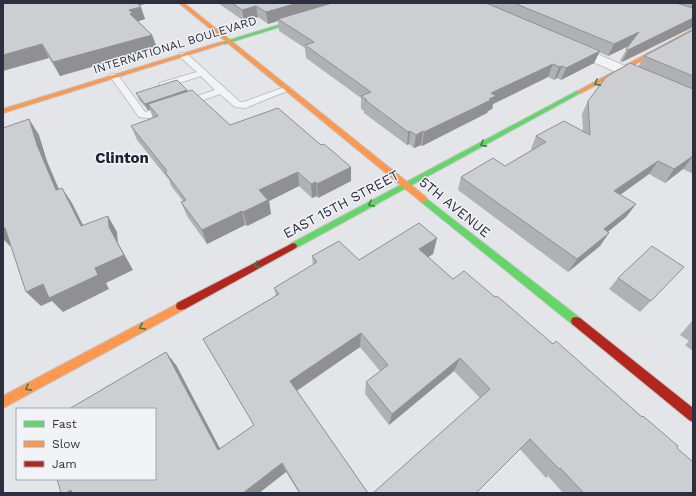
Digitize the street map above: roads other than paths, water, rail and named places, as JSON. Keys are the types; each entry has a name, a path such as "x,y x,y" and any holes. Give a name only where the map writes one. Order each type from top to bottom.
{"main road":[{"name":"5TH AVENUE","path":"181,3 693,416"},
{"name":"INTERNATIONAL BOULEVARD","path":"3,111 354,3"},
{"name":"EAST 15TH STREET","path":"3,402 693,31"}],"street":[{"path":"557,41 693,100"}],"lane":[{"path":"183,55 220,91 238,105 245,105 288,89"},
{"path":"158,87 202,73"},
{"path":"114,76 132,95 142,115 148,115 220,91"}],"district":[{"name":"Clinton","path":"122,158"}]}
